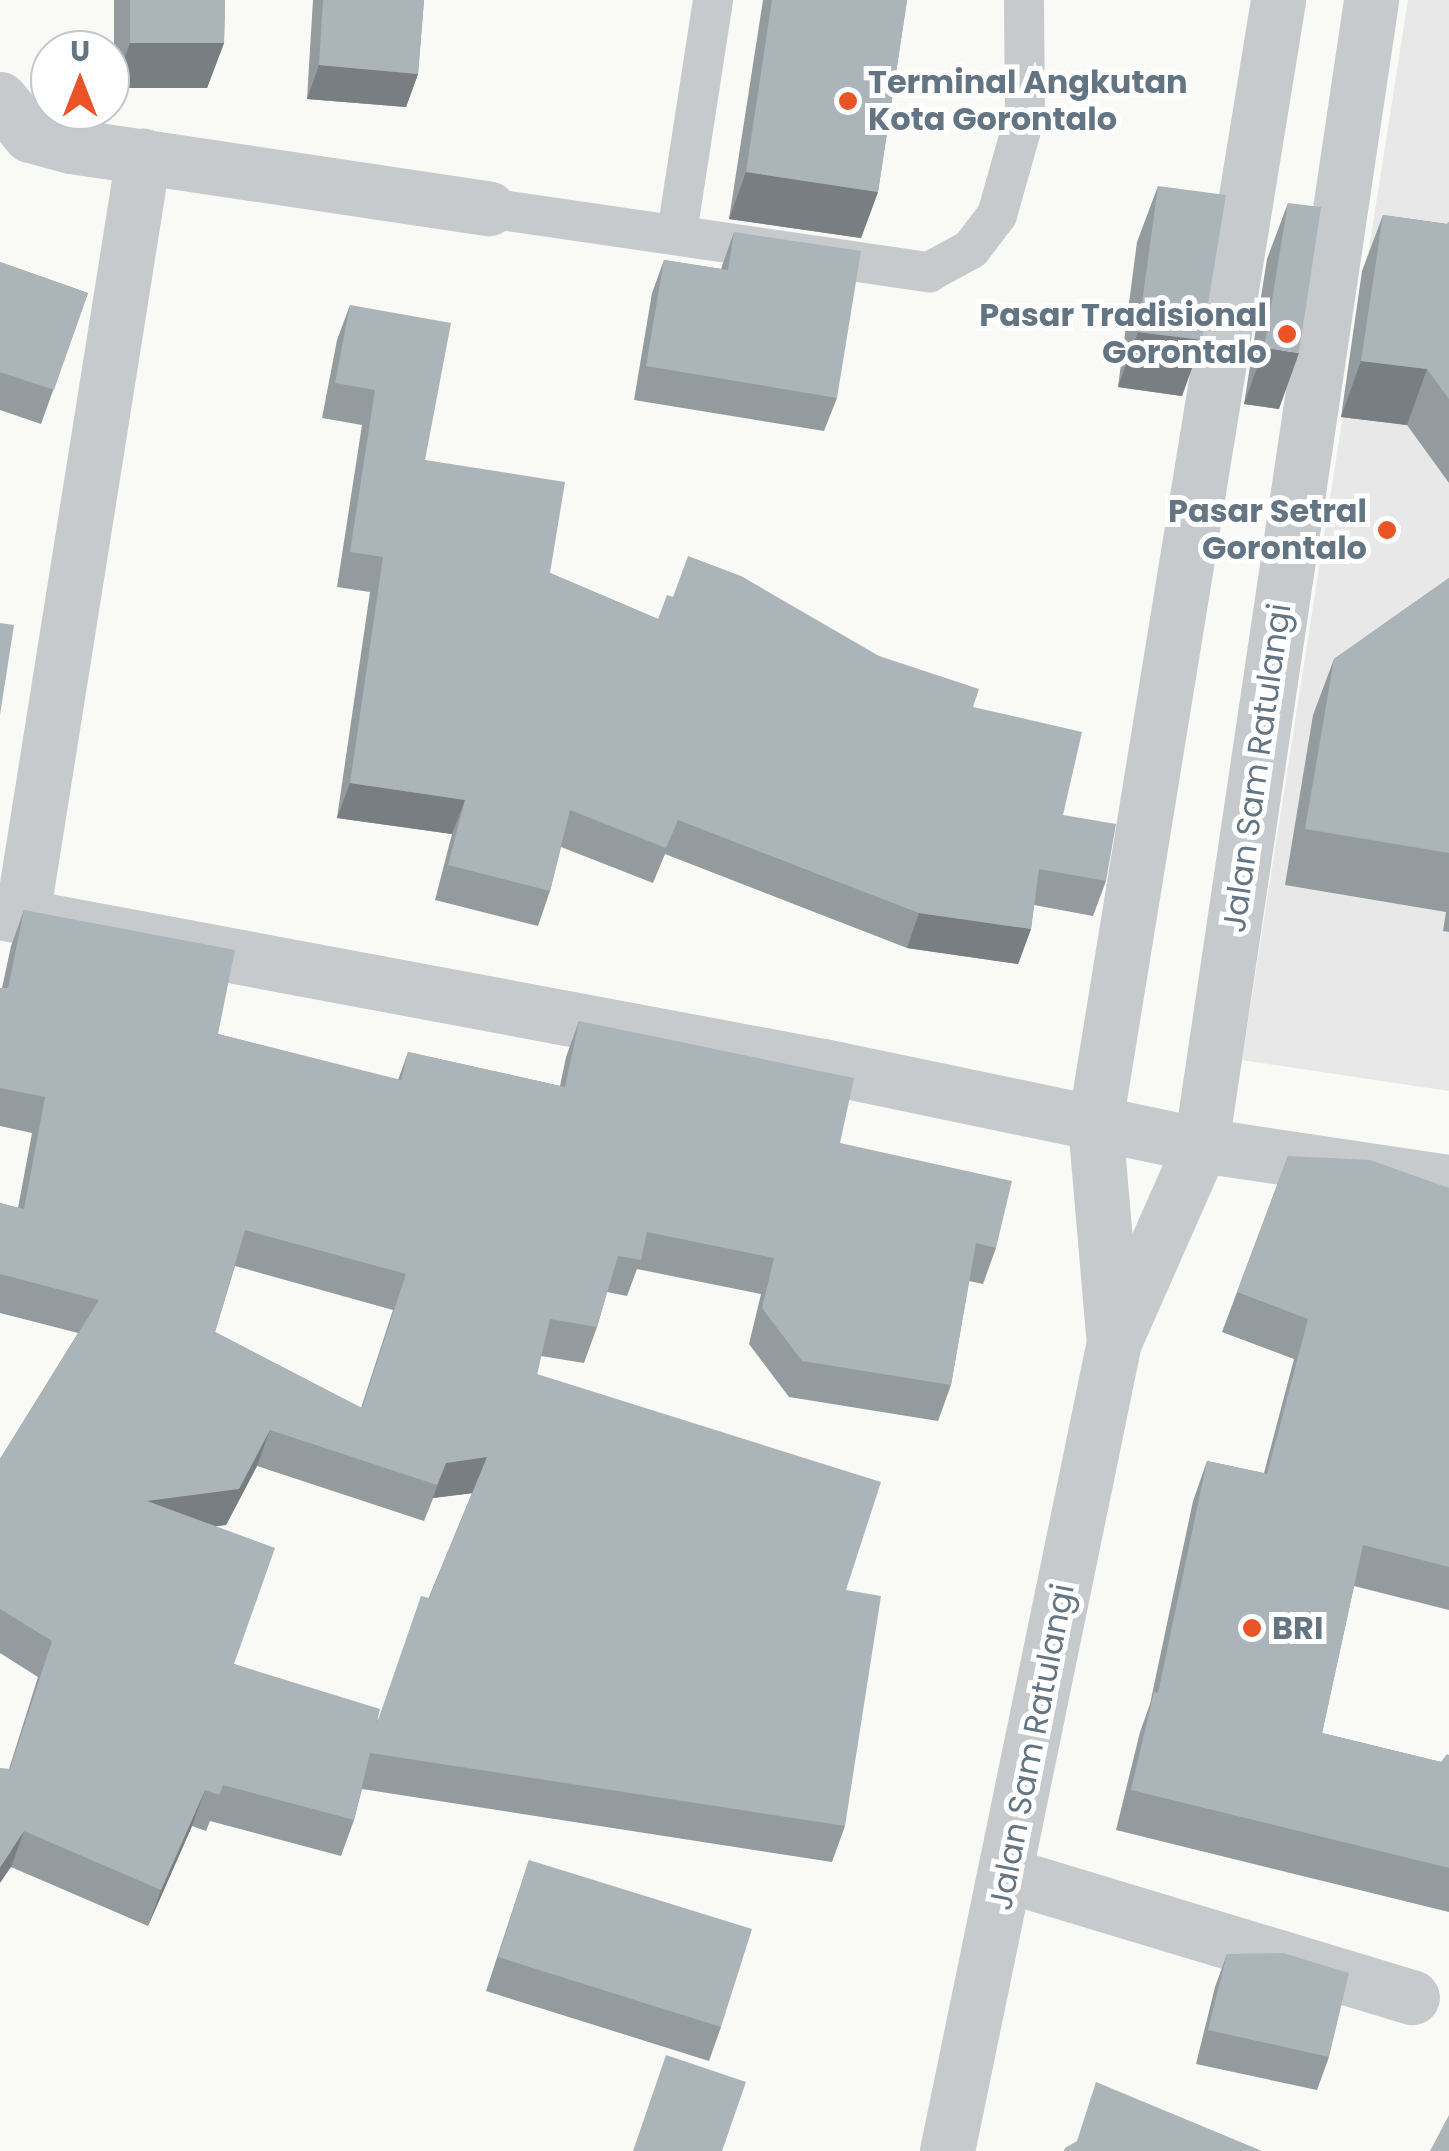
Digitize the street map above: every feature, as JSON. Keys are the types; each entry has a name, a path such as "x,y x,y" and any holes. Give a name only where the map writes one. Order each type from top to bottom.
{"street":[{"name":"Jalan Sam Ratulangi","path":"1114,1342 1096,1123 1278,0"},
{"name":"Jalan Sam Ratulangi","path":"946,2151 1007,1875 1114,1342 1201,1145 1371,0"},
{"path":"0,99 30,136 71,146 488,208"},
{"path":"144,156 11,914 823,1066 1201,1145 1449,1182"},
{"path":"1007,1875 1412,1997"}],"lane":[{"path":"677,233 713,0"},
{"path":"488,208 929,272 971,249 997,215 1025,116 1024,0"}],"shaded area":[{"name":"Pasar Setral Gorontalo","path":"1408,0 1449,0 1449,1091 1242,1060"}],"building":[{"path":"130,0 225,0 224,43 130,43"},
{"path":"323,0 424,0 418,74 319,65"},
{"path":"772,0 907,0 878,192 746,172"},
{"path":"1158,186 1226,195 1202,340 1138,332"},
{"path":"1288,203 1321,207 1299,353 1264,348"},
{"path":"1383,215 1449,222 1449,399 1427,369 1361,361"},
{"path":"734,232 861,251 837,398 646,366 664,260 728,270"},
{"path":"0,262 88,293 54,390 0,372"},
{"path":"350,305 451,323 425,460 565,482 550,573 658,619 667,595 673,597 688,556 741,576 879,656 979,689 973,707 1082,732 1063,815 1116,824 1106,881 1039,869 1031,929 919,913 678,820 666,848 570,810 550,891 448,865 465,800 350,783 383,557 350,552 375,390 335,383"},
{"path":"1449,578 1449,853 1305,829 1334,659"},
{"path":"0,623 14,625 0,715"},
{"path":"24,910 235,950 218,1034 401,1080 408,1052 565,1087 579,1021 854,1078 840,1143 1012,1181 996,1248 976,1243 951,1385 802,1361 762,1308 774,1258 647,1232 641,1260 618,1256 597,1327 550,1319 537,1374 881,1482 846,1590 881,1596 845,1826 370,1753 354,1820 223,1785 219,1795 205,1790 161,1890 24,1831 0,1867 0,1768 10,1769 52,1641 0,1609 0,1459 99,1300 0,1274 0,1203 24,1209 45,1097 0,1088 0,988 8,988","holes":["245,1230 406,1274 362,1408 215,1332","270,1430 437,1485 446,1463 487,1457 429,1598 421,1596 376,1726 380,1709 234,1664 275,1548 147,1501 239,1489"]},
{"path":"1288,1156 1370,1160 1449,1188 1449,1567 1363,1545 1322,1733 1441,1762 1449,1755 1449,1868 1131,1790 1154,1692 1158,1693 1207,1461 1267,1474 1308,1319 1237,1292"},
{"path":"529,1860 752,1929 721,2027 498,1957"},
{"path":"1283,1953 1349,1973 1329,2057 1208,2030 1227,1954"},
{"path":"666,2055 746,2082 722,2151 633,2151"},
{"path":"1096,2082 1262,2151 1064,2151 1077,2141"},
{"path":"1449,2115 1449,2151 1430,2151"}],"place":[{"name":"Terminal Angkutan Kota Gorontalo","path":"848,101"},
{"name":"Pasar Tradisional Gorontalo","path":"1287,334"},
{"name":"Pasar Setral Gorontalo","path":"1387,530"},
{"name":"BRI","path":"1252,1628"}]}
